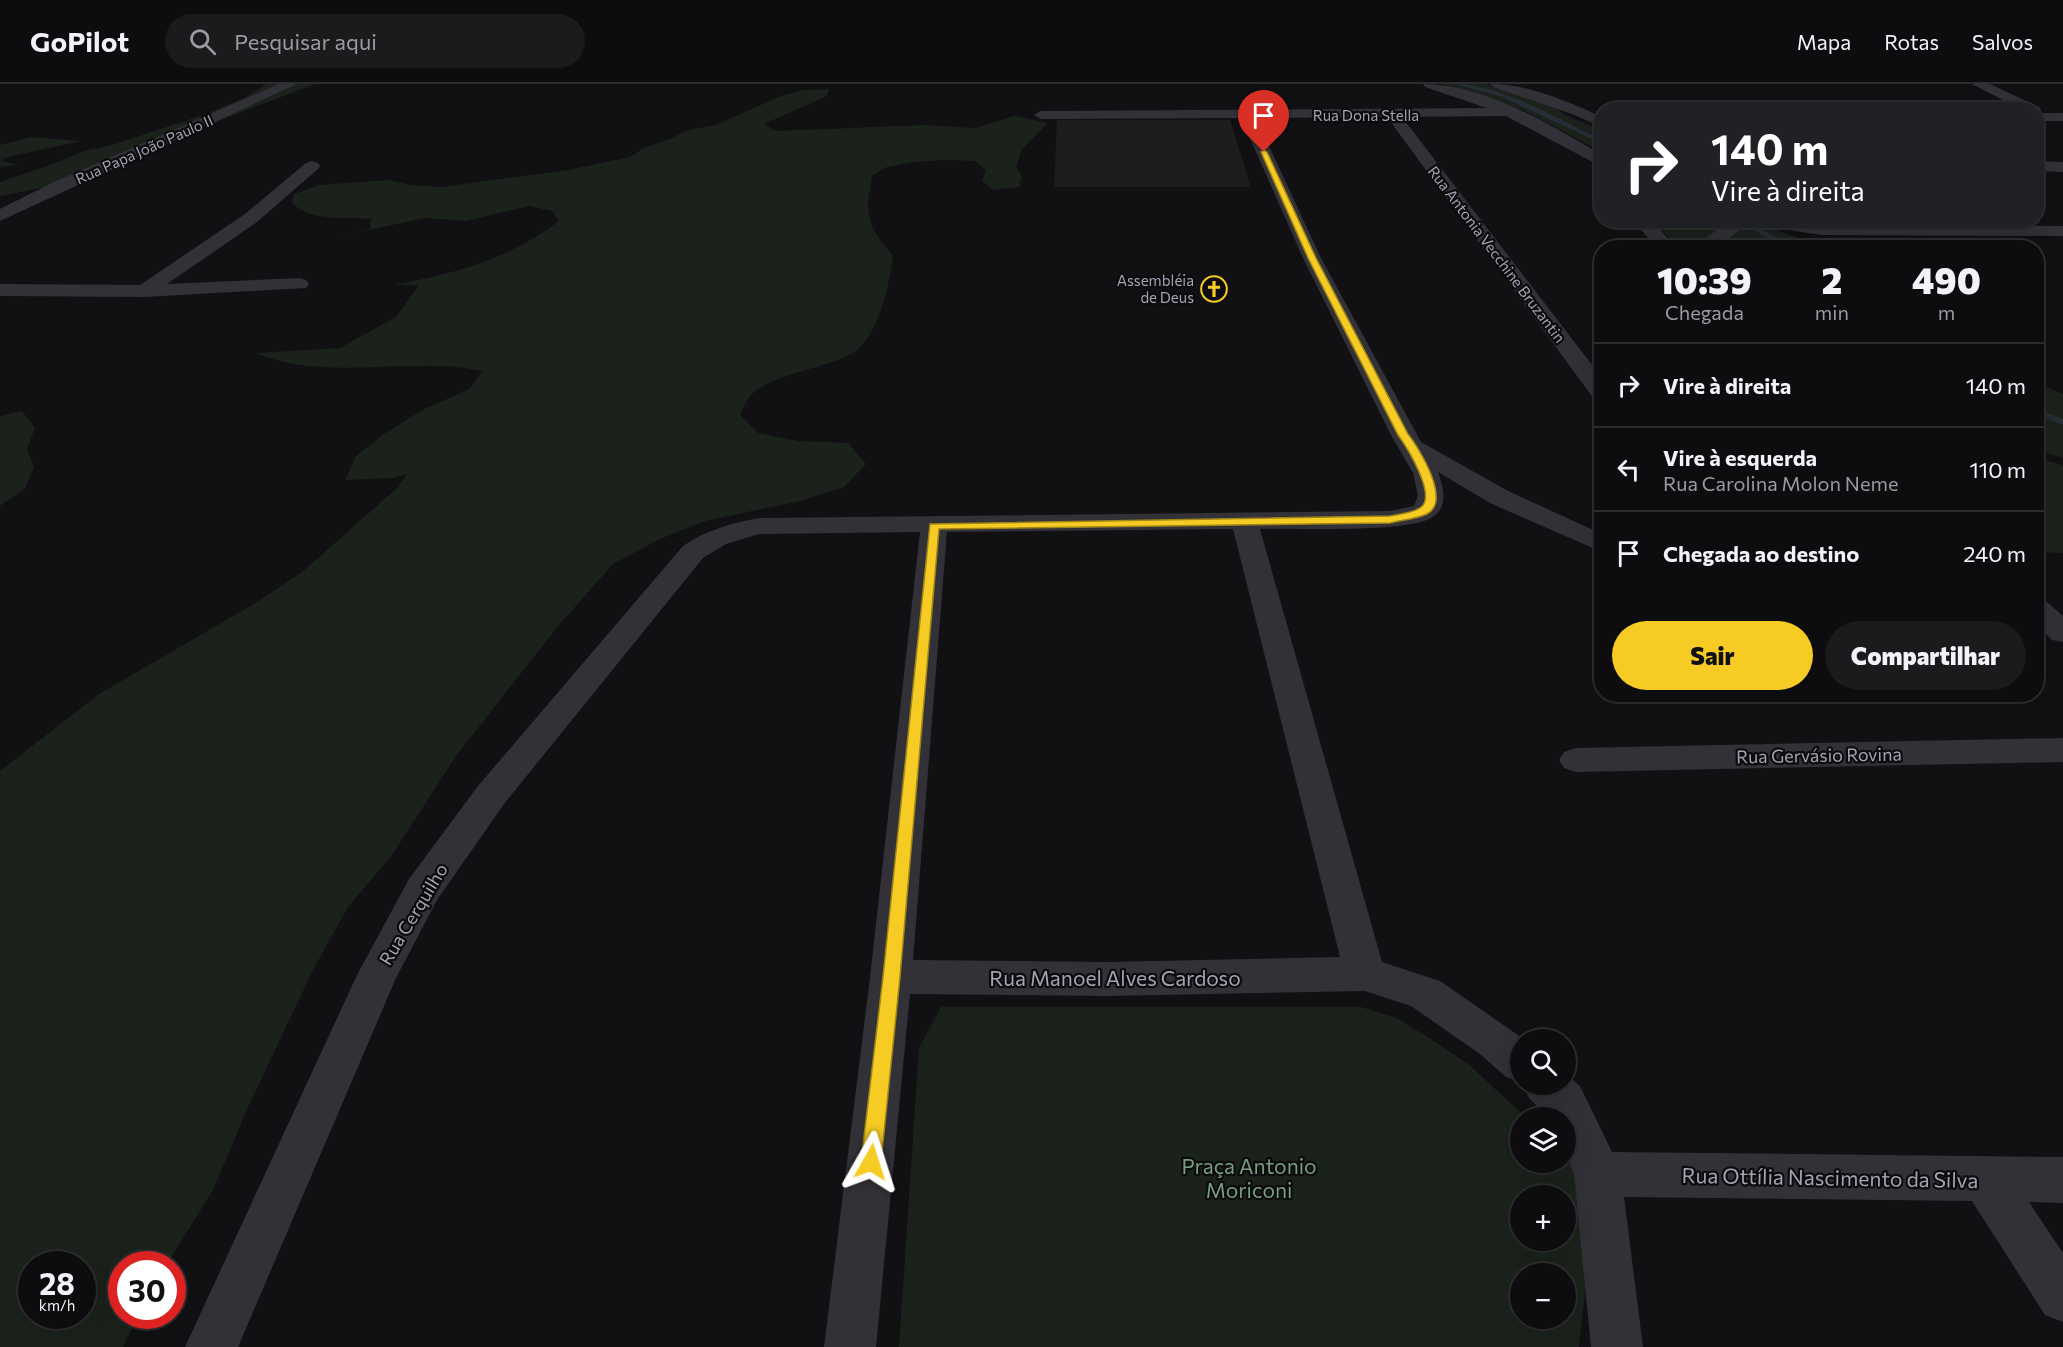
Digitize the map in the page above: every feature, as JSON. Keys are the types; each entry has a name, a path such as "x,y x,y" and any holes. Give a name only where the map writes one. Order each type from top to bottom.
{"street":[{"name":"Rua Papa João Paulo II","path":"0,216 60,186 290,84"},
{"path":"1430,84 1511,112 1544,127 1594,165"},
{"path":"1498,84 1594,117"},
{"path":"1979,84 2018,102"},
{"name":"Rua Dona Stella","path":"1041,115 1393,115 1511,112"},
{"path":"850,1347 891,977 934,526 1390,519 1424,511 1430,504 1431,489 1414,448 1403,435 1312,258 1247,115"},
{"name":"Rua Antonia Vecchine Bruzantin","path":"1393,115 1594,383"},
{"path":"144,291 251,218 312,166"},
{"path":"1649,228 1660,240"},
{"path":"1713,240 1730,228"},
{"path":"1792,228 2063,231"},
{"path":"1816,228 1822,230"},
{"path":"2013,228 2018,231"},
{"path":"0,290 144,291 299,285"},
{"path":"1414,448 1499,497 1594,540"},
{"path":"1245,522 1352,974"},
{"name":"Rua Cerquilho","path":"211,1347 377,975 423,890 491,795 693,552 708,540 759,526 934,526"},
{"path":"2044,615 2063,633"},
{"name":"Rua Gervásio Rovina","path":"1576,760 2063,750"},
{"name":"Rua Manoel Alves Cardoso","path":"891,977 1106,979 1352,974 1425,993 1496,1041 1510,1054"},
{"path":"1557,1095 1564,1101 1598,1174 1617,1347"},
{"name":"Rua Ottília Nascimento da Silva","path":"1598,1174 2063,1180"},
{"path":"1985,1179 2063,1297"}],"shaded area":[{"path":"1057,120 1230,120 1251,187 1054,187"}],"green space":[{"path":"266,84 315,84 226,118 77,181 0,196 0,182 84,151 112,145 206,114 244,98"},
{"path":"1442,84 1487,84 1554,106 1565,115 1594,128 1594,148 1523,110"},
{"path":"829,89 827,96 764,124 776,131 924,125 976,128 1014,116 1048,123 1022,149 1016,167 1022,177 1019,187 992,190 982,180 986,170 975,161 913,162 887,167 872,176 868,210 870,218 877,236 893,255 882,308 870,334 854,352 842,358 787,376 762,387 749,397 740,415 758,433 798,441 848,443 866,464 844,487 800,501 705,521 660,539 613,564 559,625 456,756 392,855 348,907 313,970 249,1105 213,1190 175,1251 108,1251 108,1329 132,1329 123,1347 0,1347 0,771 99,694 259,601 302,572 396,489 407,474 393,478 345,480 356,456 384,434 424,409 470,389 482,371 426,366 339,368 311,366 283,362 256,353 340,348 396,317 419,285 393,285 438,276 501,255 559,221 552,211 529,206 466,221 425,218 336,237 370,229 371,219 329,217 309,213 292,203 294,194 319,185 388,180 411,185 441,187 568,170 630,157 644,148 688,130 716,125 781,96 804,90"},
{"path":"31,137 81,141 3,158 2,161 17,165 0,167 0,145"},
{"path":"1660,228 1771,228 1803,240 1743,240 1738,238 1735,240 1671,240"},
{"path":"2044,386 2063,394 2063,458 2044,452"},
{"path":"22,411 35,428 27,449 34,467 25,488 0,506 0,416"},
{"path":"2044,460 2063,465 2063,553 2044,552"},
{"name":"Praça Antonio Moriconi","path":"941,1007 1361,1007 1397,1018 1434,1041 1469,1065 1515,1107 1510,1107 1510,1173 1576,1173 1576,1164 1598,1174 1579,1347 899,1347 919,1048"}],"waterway":[{"path":"1458,84 1504,96 1594,138"},
{"path":"1755,228 1776,240"},
{"path":"2044,415 2063,422"}],"place":[{"name":"Assembléia de Deus","path":"1214,289"}],"route":[{"path":"871,1162 934,526 1390,519 1424,511 1430,504 1431,489 1414,448 1403,435 1312,258 1264,152"}]}
